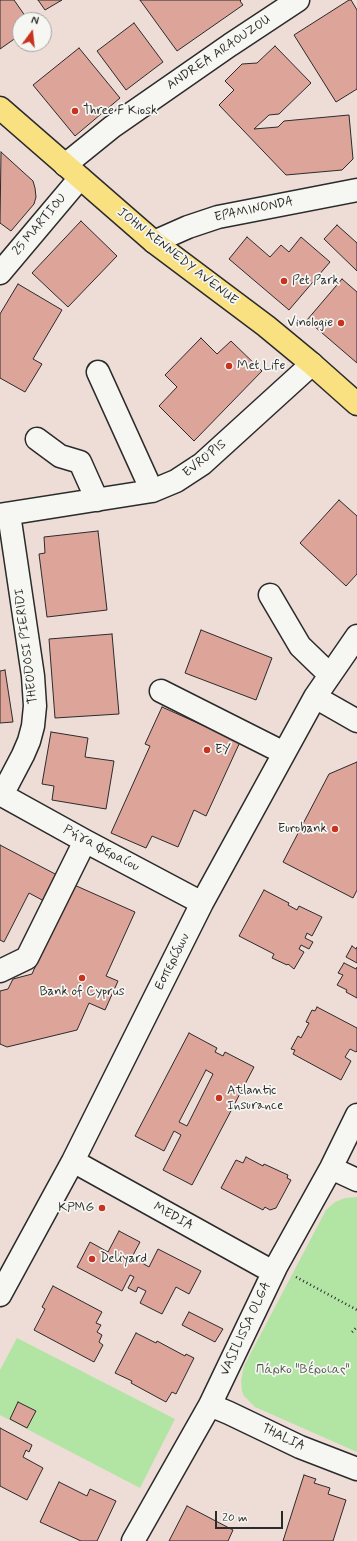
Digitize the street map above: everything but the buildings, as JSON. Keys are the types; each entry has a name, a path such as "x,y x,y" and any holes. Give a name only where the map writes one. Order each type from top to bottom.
{"main road":[{"name":"JOHN KENNEDY AVENUE","path":"0,108 154,242 266,326 357,404"}],"street":[{"name":"ANDREA ARAOUZOU","path":"72,172 112,127 298,0"},
{"name":"25 MARTIOU","path":"0,272 72,172"},
{"name":"EPAMINONDA","path":"154,242 188,227 218,217 357,190"},
{"name":"EVROPIS","path":"4,514 152,491 176,482 202,464 312,364"},
{"path":"98,372 152,491"},
{"path":"37,439 60,456 80,462 97,500"},
{"name":"THEODOSI PIERIDI","path":"1,795 29,741 33,726 35,706 33,676 4,514"},
{"path":"270,594 300,646 330,675"},
{"name":"Εσπερίδων","path":"0,1295 73,1161 202,903 315,697 357,636"},
{"path":"161,691 284,753"},
{"path":"315,697 357,721"},
{"name":"Ρήγα Φεραίου","path":"1,795 202,903"},
{"path":"0,971 27,958 85,841"},
{"name":"VASILISSA OLGA","path":"133,1541 210,1405 274,1270 331,1168 357,1115"},
{"name":"MEDIA","path":"73,1161 274,1270"},
{"path":"331,1168 357,1180"},
{"name":"THALIA","path":"210,1405 300,1446 357,1469"}],"path":[{"path":"274,1270 357,1310"},
{"path":"352,1332 357,1327"}],"green space":[{"name":"Πάρκο \"Βέροιας\"","path":"357,1197 357,1452 255,1407 244,1396 241,1381 244,1366 326,1210 335,1202 345,1198"},
{"path":"17,1338 175,1419 140,1488 0,1415 0,1370"}],"place":[{"name":"Three F Kiosk","path":"75,111"},
{"name":"Pet Park","path":"284,281"},
{"name":"Vinologie","path":"341,323"},
{"name":"Met Life","path":"229,366"},
{"name":"EY","path":"207,750"},
{"name":"Eurobank","path":"335,829"},
{"name":"Bank of Cyprus","path":"82,978"},
{"name":"Atlantic Insurance","path":"219,1098"},
{"name":"KPMG","path":"102,1208"},
{"name":"Deliyard","path":"92,1259"}]}
